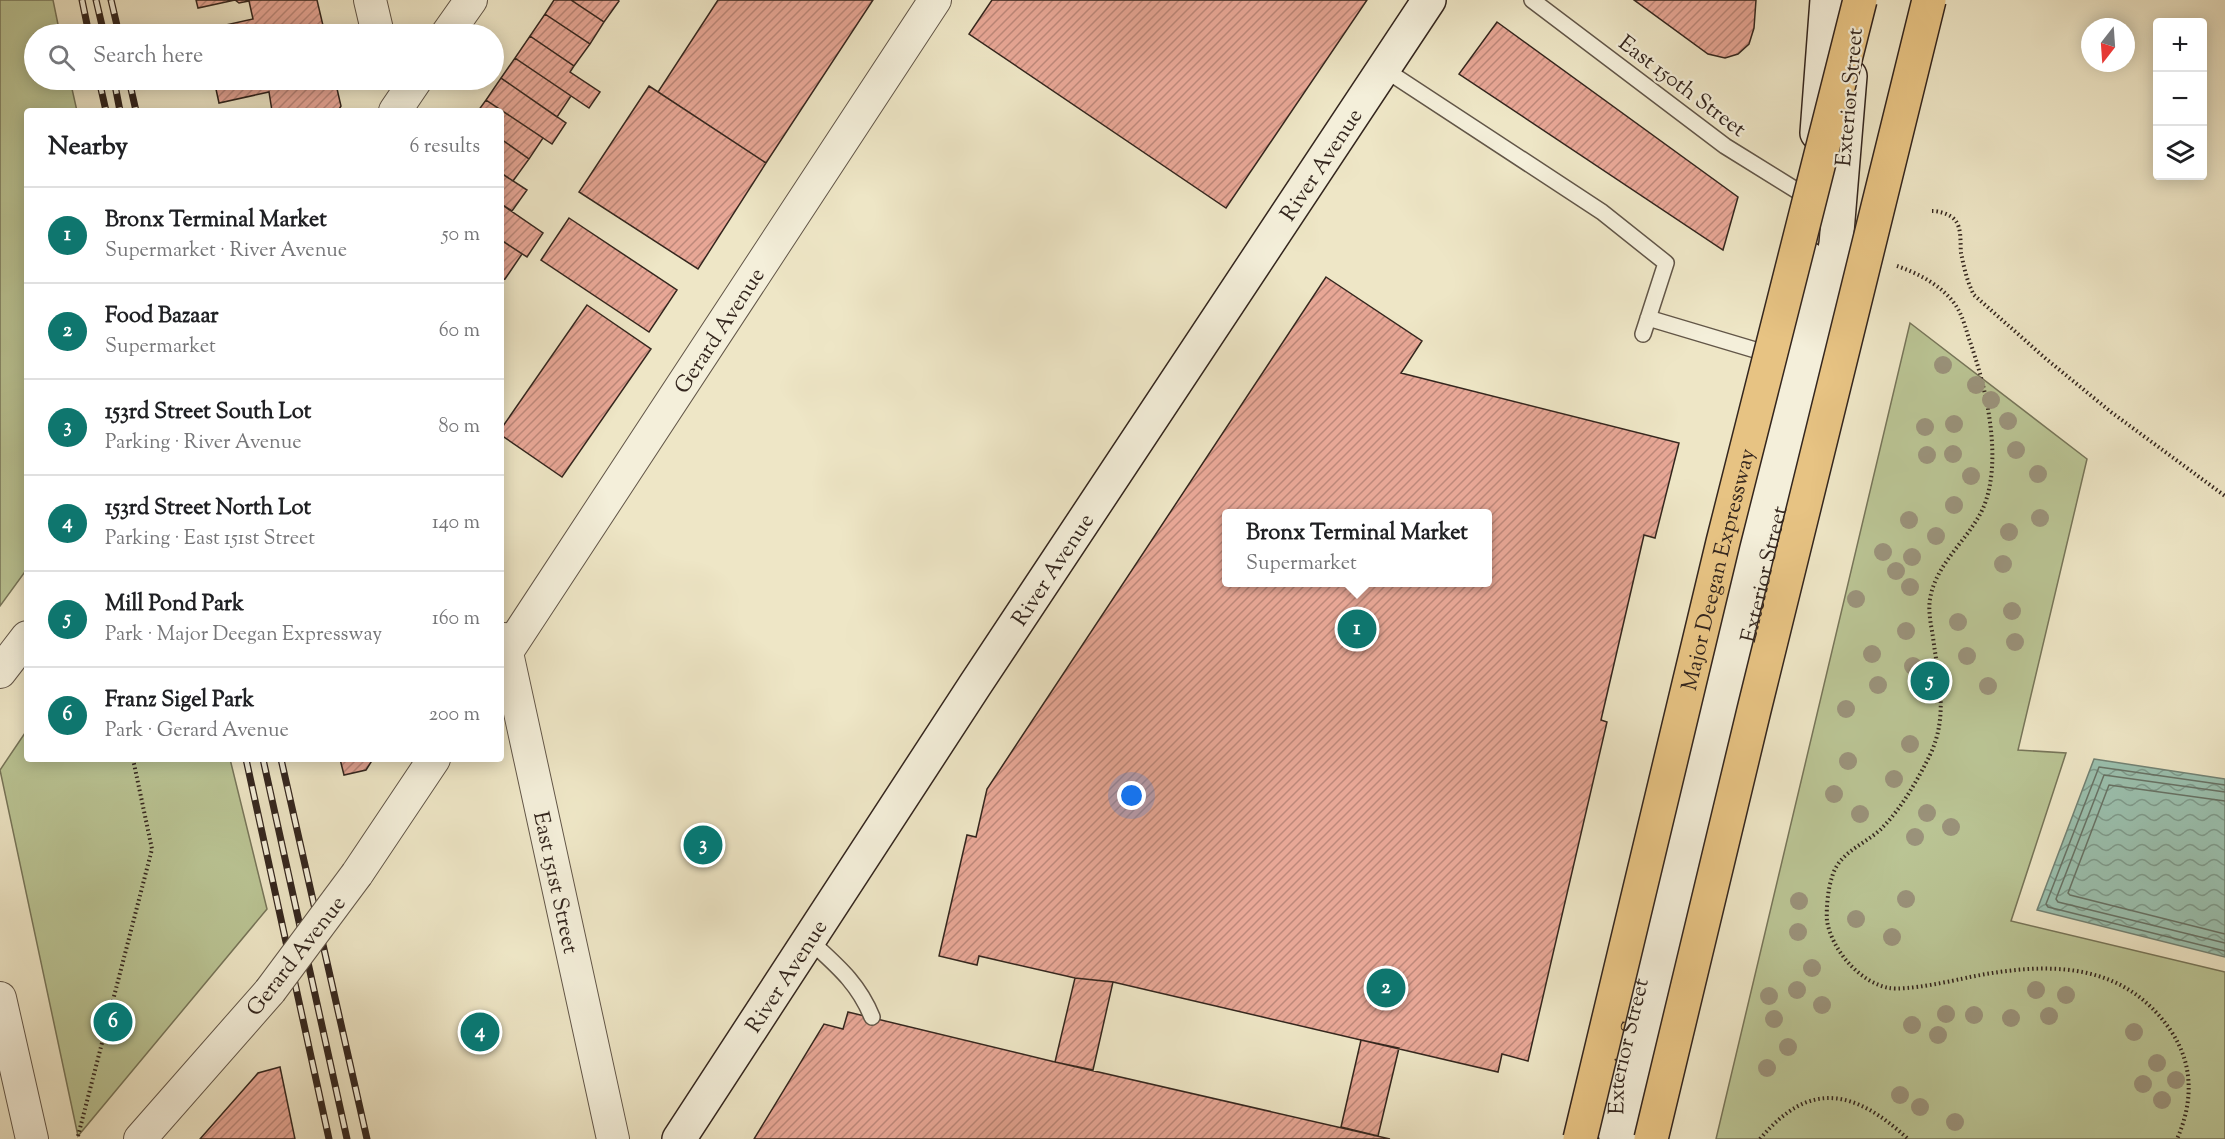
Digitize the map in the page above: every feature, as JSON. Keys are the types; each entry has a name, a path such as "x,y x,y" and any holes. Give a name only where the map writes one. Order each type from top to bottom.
{"highway":[{"name":"Major Deegan Expressway","path":"1580,1139 1723,542 1858,0"},
{"path":"1651,1139 1759,687 1929,0"}],"main road":[{"name":"River Avenue","path":"679,1139 808,939 1429,0"},
{"name":"Exterior Street","path":"1801,363 1812,244 1812,200 1827,0"},
{"name":"Exterior Street","path":"1617,1139 1616,1079 1801,363 1836,244 1858,0"}],"street":[{"path":"370,0 376,24"},
{"path":"454,24 471,0"},
{"name":"Gerard Avenue","path":"504,645 935,0"},
{"path":"389,90 392,108"},
{"path":"395,108 409,90"},
{"path":"0,672 24,642"},
{"name":"East 151st Street","path":"504,650 613,1139"},
{"name":"Gerard Avenue","path":"140,1139 270,991 357,874 432,762"},
{"path":"0,998 32,1139"}],"lane":[{"name":"East 150th Street","path":"1532,0 1725,146 1812,200"},
{"path":"1383,69 1602,212 1666,263 1643,334"},
{"path":"1648,318 1801,363"},
{"path":"808,939 850,979 864,999 872,1017"}],"path":[{"path":"1932,212 1944,213 1954,219 1958,227 1969,287 1974,295 2045,358 2112,412 2225,496"},
{"path":"1912,271 1948,296 1958,309 1965,327 1982,373 1992,452 1992,478 1983,508 1939,574 1929,601 1942,707 1934,746 1915,782 1894,813 1879,831 1839,861 1832,876 1827,920 1834,943 1860,974 1873,982 1891,988 1948,982 2014,971 2062,969 2086,971 2110,979 2131,990 2149,1003 2164,1020 2185,1058 2190,1085 2186,1112 2176,1139"},
{"path":"78,1136 152,849 134,762"},
{"path":"1760,1139 1788,1110 1811,1099 1837,1098 1862,1105 1875,1112 1908,1139"}],"shaded area":[{"path":"0,0 53,0 58,24 24,24 24,90 72,90 76,108 24,108 24,573 0,606"},
{"path":"1910,323 2087,459 2018,750 2066,753 2011,921 2225,972 2225,1139 1716,1139"},
{"path":"24,734 24,762 231,762 267,909 78,1136 0,770"}],"water":[{"path":"2094,759 2225,779 2225,957 2037,910"}],"building":[{"path":"196,0 235,0 198,8"},
{"path":"235,0 317,0 323,24 230,24 253,19 249,1 239,3"},
{"path":"554,0 571,0 604,22 590,44 545,14"},
{"path":"571,0 618,0 619,1 604,22"},
{"path":"718,0 873,0 766,163 658,92"},
{"path":"992,0 1367,0 1226,208 969,34"},
{"path":"1634,0 1756,0 1754,28 1749,44 1738,54 1725,58 1708,54"},
{"path":"545,14 590,44 574,66 530,36"},
{"path":"1497,22 1738,197 1723,250 1459,74"},
{"path":"530,36 574,66 570,72 600,92 589,108 515,58"},
{"path":"515,58 571,96 557,117 504,80 504,74"},
{"path":"504,80 566,123 552,144 504,112 504,108 498,108 486,100 493,90 504,90"},
{"path":"649,86 766,163 698,269 579,192"},
{"path":"216,90 337,90 341,106 340,108 272,108 269,92 219,103"},
{"path":"486,100 498,108 480,108"},
{"path":"504,112 543,138 529,159 504,141"},
{"path":"504,141 529,159 513,181 504,175"},
{"path":"504,175 527,190 512,211 504,206"},
{"path":"504,206 543,233 527,257 504,242"},
{"path":"569,218 677,290 649,332 541,260"},
{"path":"504,242 522,254 504,279"},
{"path":"1326,277 1422,341 1401,373 1679,443 1655,538 1644,535 1601,720 1607,722 1528,1061 1502,1054 1498,1072 1113,982 1075,978 979,956 977,965 939,956 967,835 976,837 987,789"},
{"path":"587,305 651,349 562,477 504,437 504,425"},
{"path":"341,762 371,762 366,770 344,775"},
{"path":"1075,978 1113,982 1093,1070 1055,1062"},
{"path":"848,1012 1390,1139 754,1139 824,1024 843,1029"},
{"path":"1361,1040 1399,1048 1378,1136 1341,1127"},
{"path":"280,1067 295,1139 200,1139 258,1073"}],"railway":[{"path":"82,0 87,24"},
{"path":"96,0 102,24"},
{"path":"111,0 117,24"},
{"path":"101,90 105,108"},
{"path":"116,90 119,108"},
{"path":"131,90 135,108"},
{"path":"247,762 329,1139"},
{"path":"264,762 347,1139"},
{"path":"282,762 367,1139"}],"place":[{"name":"Bronx Terminal Market","path":"1357,629"},
{"name":"Mill Pond Park","path":"1930,681"},
{"name":"153rd Street South Lot","path":"703,845"},
{"name":"Food Bazaar","path":"1386,988"},
{"name":"Franz Sigel Park","path":"113,1022"},
{"name":"153rd Street North Lot","path":"480,1032"}]}
